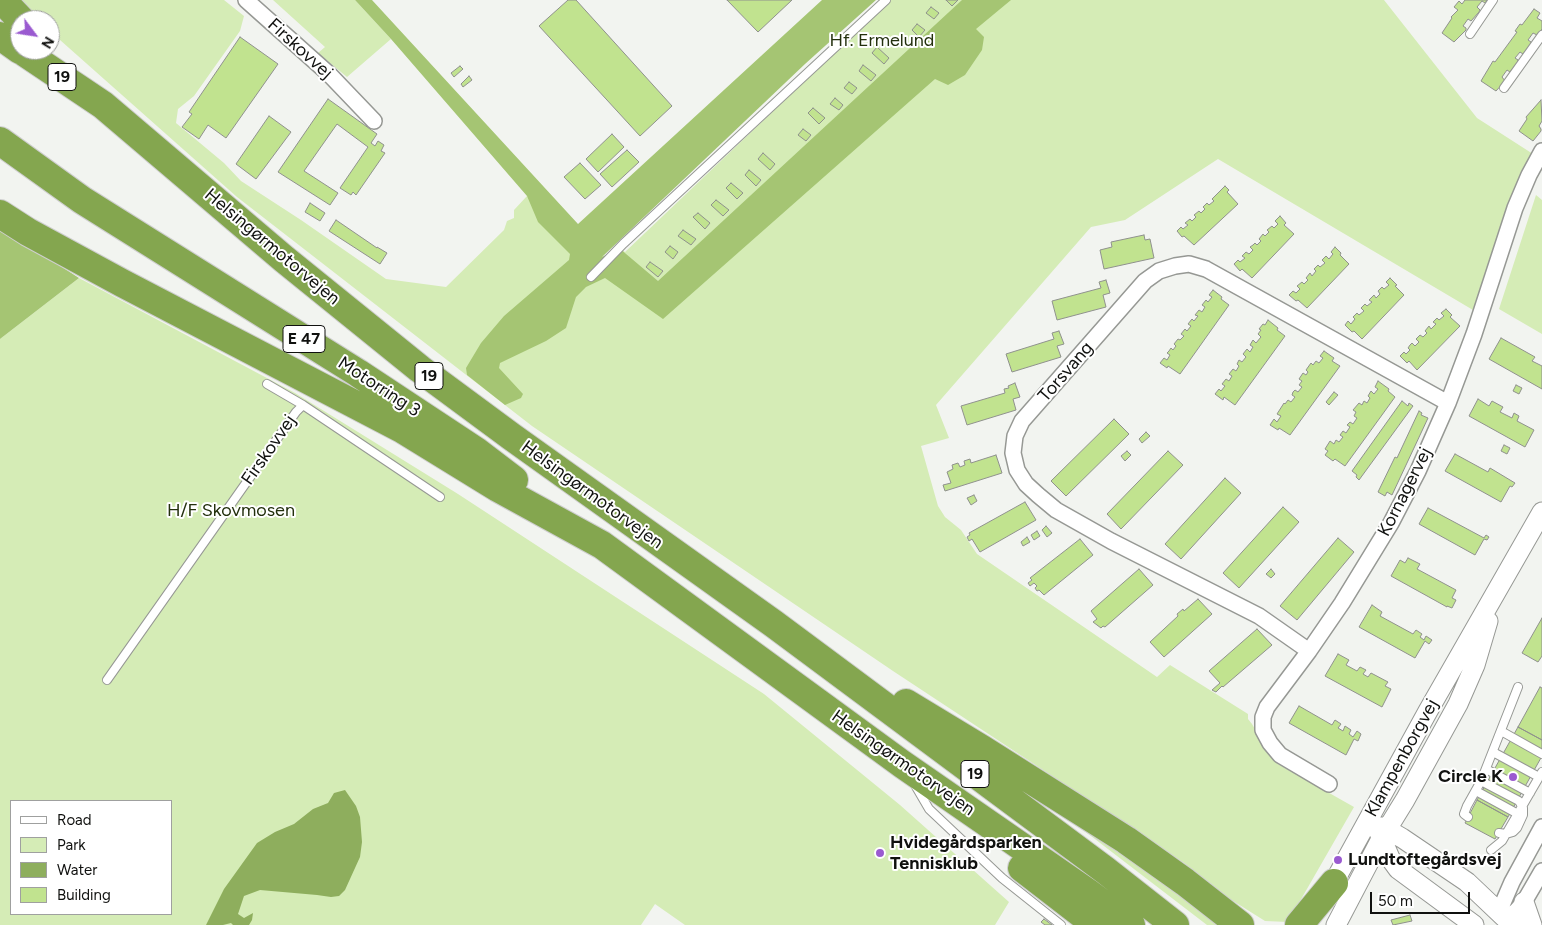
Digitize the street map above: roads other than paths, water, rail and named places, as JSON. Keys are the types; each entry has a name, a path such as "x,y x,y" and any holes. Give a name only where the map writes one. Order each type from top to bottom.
{"highway":[{"path":"2,0 12,10"},
{"path":"0,14 10,23"},
{"name":"Helsingørmotorvejen","path":"35,60 103,105 284,259 420,369 774,624 1105,870 1175,925"},
{"path":"52,60 103,105"},
{"path":"60,60 103,105"},
{"name":"Motorring 3","path":"0,141 82,200 358,373 452,435 602,545"},
{"name":"Helsingørmotorvejen","path":"0,214 28,232 105,274 402,429 498,488 602,545 902,764 1087,892 1130,925"},
{"path":"774,624 982,748 1118,835 1162,865 1232,918 1252,925"},
{"path":"902,764 996,848 1096,925"},
{"path":"1299,925 1334,883"}],"street":[{"name":"Firskovvej","path":"246,0 329,74 374,121"},
{"name":"Kornagervej","path":"1329,784 1280,755 1270,743 1263,730 1263,718 1267,707 1342,603 1391,523 1418,472 1448,403 1474,334 1516,208 1529,175 1542,151"},
{"name":"Torsvang","path":"1309,651 1259,616 1111,541 1056,510 1026,484 1017,470 1013,453 1015,436 1022,421 1146,280 1159,271 1189,264 1206,269 1448,403"},
{"name":"Klampenborgvej","path":"1337,923 1376,832 1374,808 1542,512"},
{"name":"Klampenborgvej","path":"1310,925 1334,883 1376,832 1458,704 1475,665 1496,593"},
{"path":"1503,920 1512,882 1535,847 1542,828"},
{"path":"1376,832 1398,869 1474,925"},
{"path":"1376,832 1467,882 1503,920"},
{"path":"1337,923 1376,873 1384,870 1398,869"},
{"path":"1420,886 1444,890 1489,918 1503,920 1517,910 1524,902 1542,871"},
{"path":"1524,902 1532,925"}],"lane":[{"path":"591,277 623,244 886,0"},
{"path":"1470,34 1493,0"},
{"path":"1504,88 1542,35"},
{"path":"267,384 303,405"},
{"name":"Firskovvej","path":"107,680 296,412 303,405 440,497"},
{"path":"1468,817 1464,814 1481,781 1518,687"},
{"path":"1501,731 1542,754"},
{"path":"1491,850 1502,841 1502,834 1518,814 1540,774 1493,752"},
{"path":"902,764 929,809 1002,878 1061,925"},
{"path":"1486,769 1530,793"},
{"path":"1481,781 1519,801 1522,806 1523,815 1517,828 1513,832 1502,834"},
{"path":"1476,791 1518,814"}],"water":[{"path":"345,790 356,806 360,817 362,842 360,857 345,890 339,896 331,897 260,890 244,896 238,914 244,918 253,913 249,925 233,925 231,923 206,925 224,889 257,843 275,832 294,824 313,809 328,803 334,793"}],"place":[{"name":"Circle K","path":"1513,777"},
{"name":"Hvidegårdsparken Tennisklub","path":"880,853"},
{"name":"Lundtoftegårdsvej","path":"1338,860"}],"park label":[{"name":"Hf. Ermelund","path":"882,41"},
{"name":"H/F Skovmosen","path":"231,511"}]}
